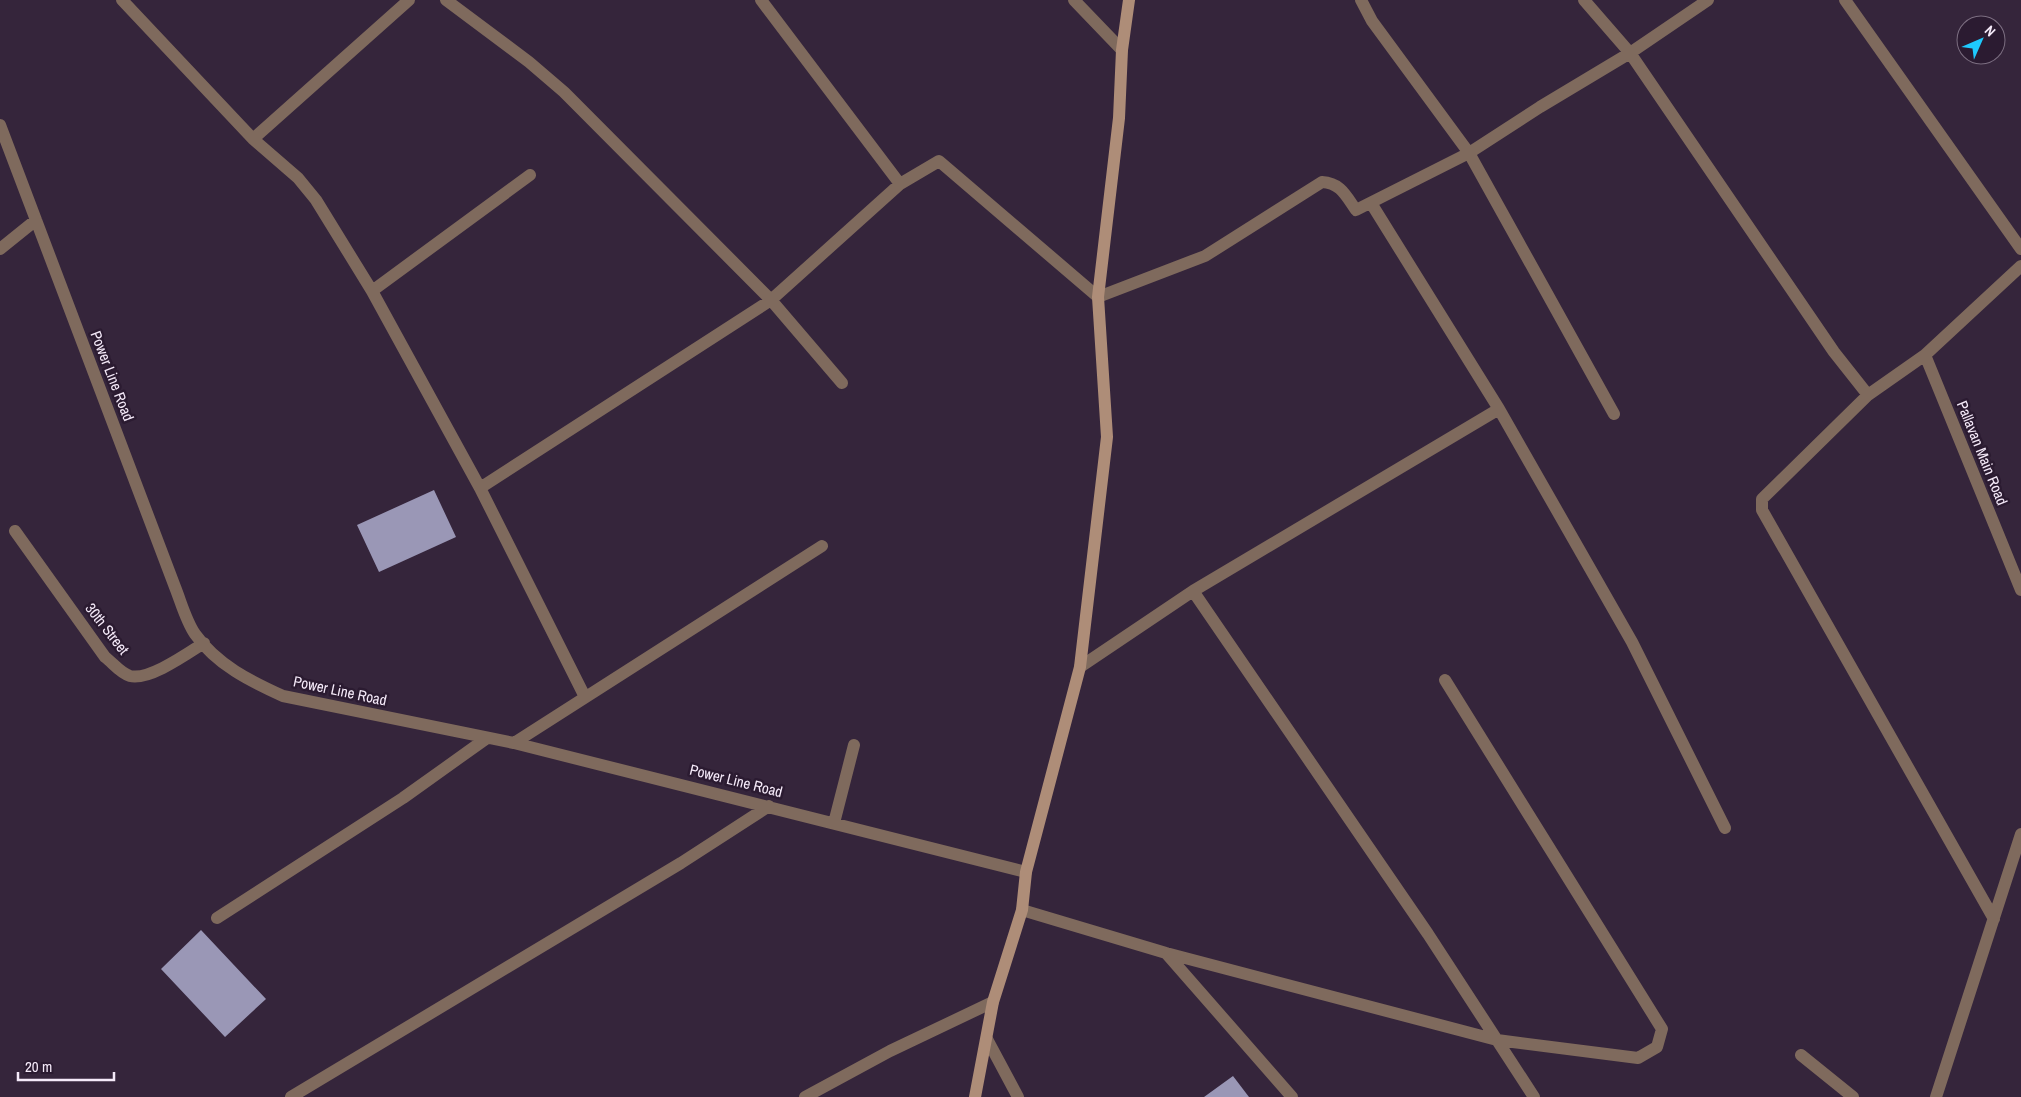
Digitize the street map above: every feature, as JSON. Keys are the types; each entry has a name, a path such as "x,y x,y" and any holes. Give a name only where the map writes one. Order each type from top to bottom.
{"street":[{"path":"122,0 253,139 298,178 316,200 372,291 480,488 585,697"},
{"path":"253,139 409,0"},
{"path":"446,0 529,62 564,92 770,300 842,383"},
{"path":"761,0 900,184"},
{"path":"1074,0 1122,50"},
{"path":"975,1097 993,1002 1022,910 1026,872 1080,667 1106,437 1098,297 1119,118 1122,50 1129,0"},
{"path":"1361,0 1372,21 1468,153 1614,414"},
{"path":"1584,0 1630,53 1834,352 1868,394"},
{"path":"1098,297 1205,256 1322,182 1332,182 1342,189 1356,210 1371,203 1468,153 1630,53 1708,0"},
{"path":"1845,0 2021,249"},
{"name":"Power Line Road","path":"0,125 175,587 195,634 226,666 256,684 283,696 486,738 514,742 1026,872"},
{"path":"480,488 770,300 900,184 939,160 1098,297"},
{"path":"372,291 530,175"},
{"path":"1371,203 1499,409 1632,642 1725,828"},
{"path":"0,249 36,220"},
{"path":"1994,920 1762,510 1762,499 1868,394 1925,355 2021,266"},
{"name":"Pallavan Main Road","path":"1925,355 2021,590"},
{"path":"1080,667 1193,590 1499,409"},
{"name":"30th Street","path":"15,530 105,657 123,673 132,677 153,673 204,643"},
{"path":"514,742 822,546"},
{"path":"1193,590 1428,934 1534,1097"},
{"path":"1022,910 1166,953 1497,1040 1638,1058 1657,1047 1662,1030 1446,680"},
{"path":"217,918 403,798 486,738"},
{"path":"834,823 854,745"},
{"path":"291,1097 673,868 769,806"},
{"path":"1936,1097 2021,834"},
{"path":"1166,953 1292,1097"},
{"path":"805,1097 890,1050 993,1002"},
{"path":"987,1039 1018,1097"},
{"path":"1801,1055 1853,1097"}],"building":[{"path":"434,490 456,537 379,572 357,525"},
{"path":"201,930 266,999 225,1037 161,969"},
{"path":"1233,1076 1249,1097 1204,1097"}]}
